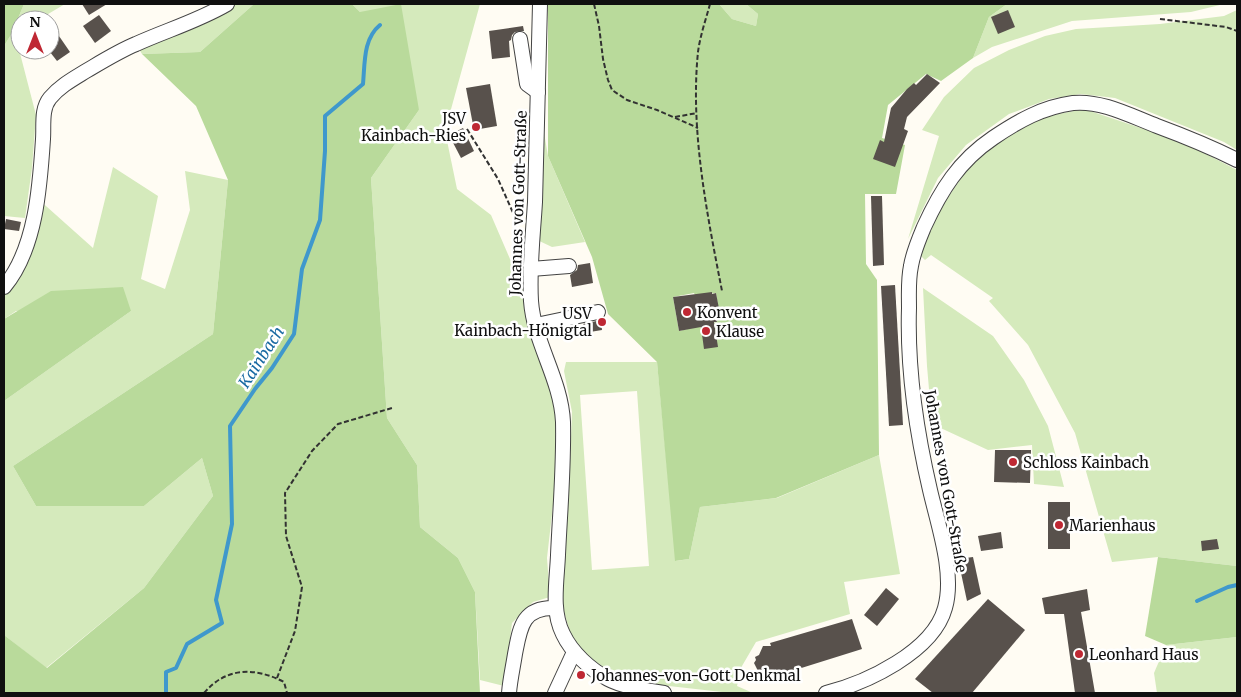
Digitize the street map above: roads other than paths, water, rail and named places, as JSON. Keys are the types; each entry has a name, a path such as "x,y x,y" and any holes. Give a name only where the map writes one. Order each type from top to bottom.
{"street":[{"path":"4,287 17,270 25,252 37,198 44,108 49,99 63,86 116,53 206,16 227,4"},
{"name":"Johannes von Gott-Straße","path":"540,4 531,304 538,335 557,386 562,419 563,462 555,608 562,633 574,652 609,680 664,693"},
{"path":"520,39 526,84 538,92"},
{"name":"Johannes von Gott-Straße","path":"826,693 863,680 909,655 933,631 945,610 949,589 946,562 918,435 910,368 908,330 911,266 919,238 934,204 946,184 967,160 986,143 1013,124 1043,110 1075,103 1114,109 1237,160"},
{"path":"531,269 569,266"},
{"path":"536,325 598,312"},
{"path":"509,693 521,626 529,615 538,610 555,608"},
{"path":"556,693 574,652"}],"waterway":[{"name":"Kainbach","path":"166,693 166,672 176,668 187,644 222,623 216,600 232,524 230,426 294,334 302,269 320,220 325,151 325,116 363,84 366,52 370,37 380,25"},
{"path":"1197,601 1237,585"}],"place":[{"name":"JSV Kainbach-Ries","path":"476,127"},
{"name":"Konvent","path":"687,312"},
{"name":"USV Kainbach-Hönigtal","path":"602,322"},
{"name":"Klause","path":"706,331"},
{"name":"Schloss Kainbach","path":"1013,462"},
{"name":"Marienhaus","path":"1059,525"},
{"name":"Leonhard Haus","path":"1079,654"},
{"name":"Johannes-von-Gott Denkmal","path":"581,675"}]}
